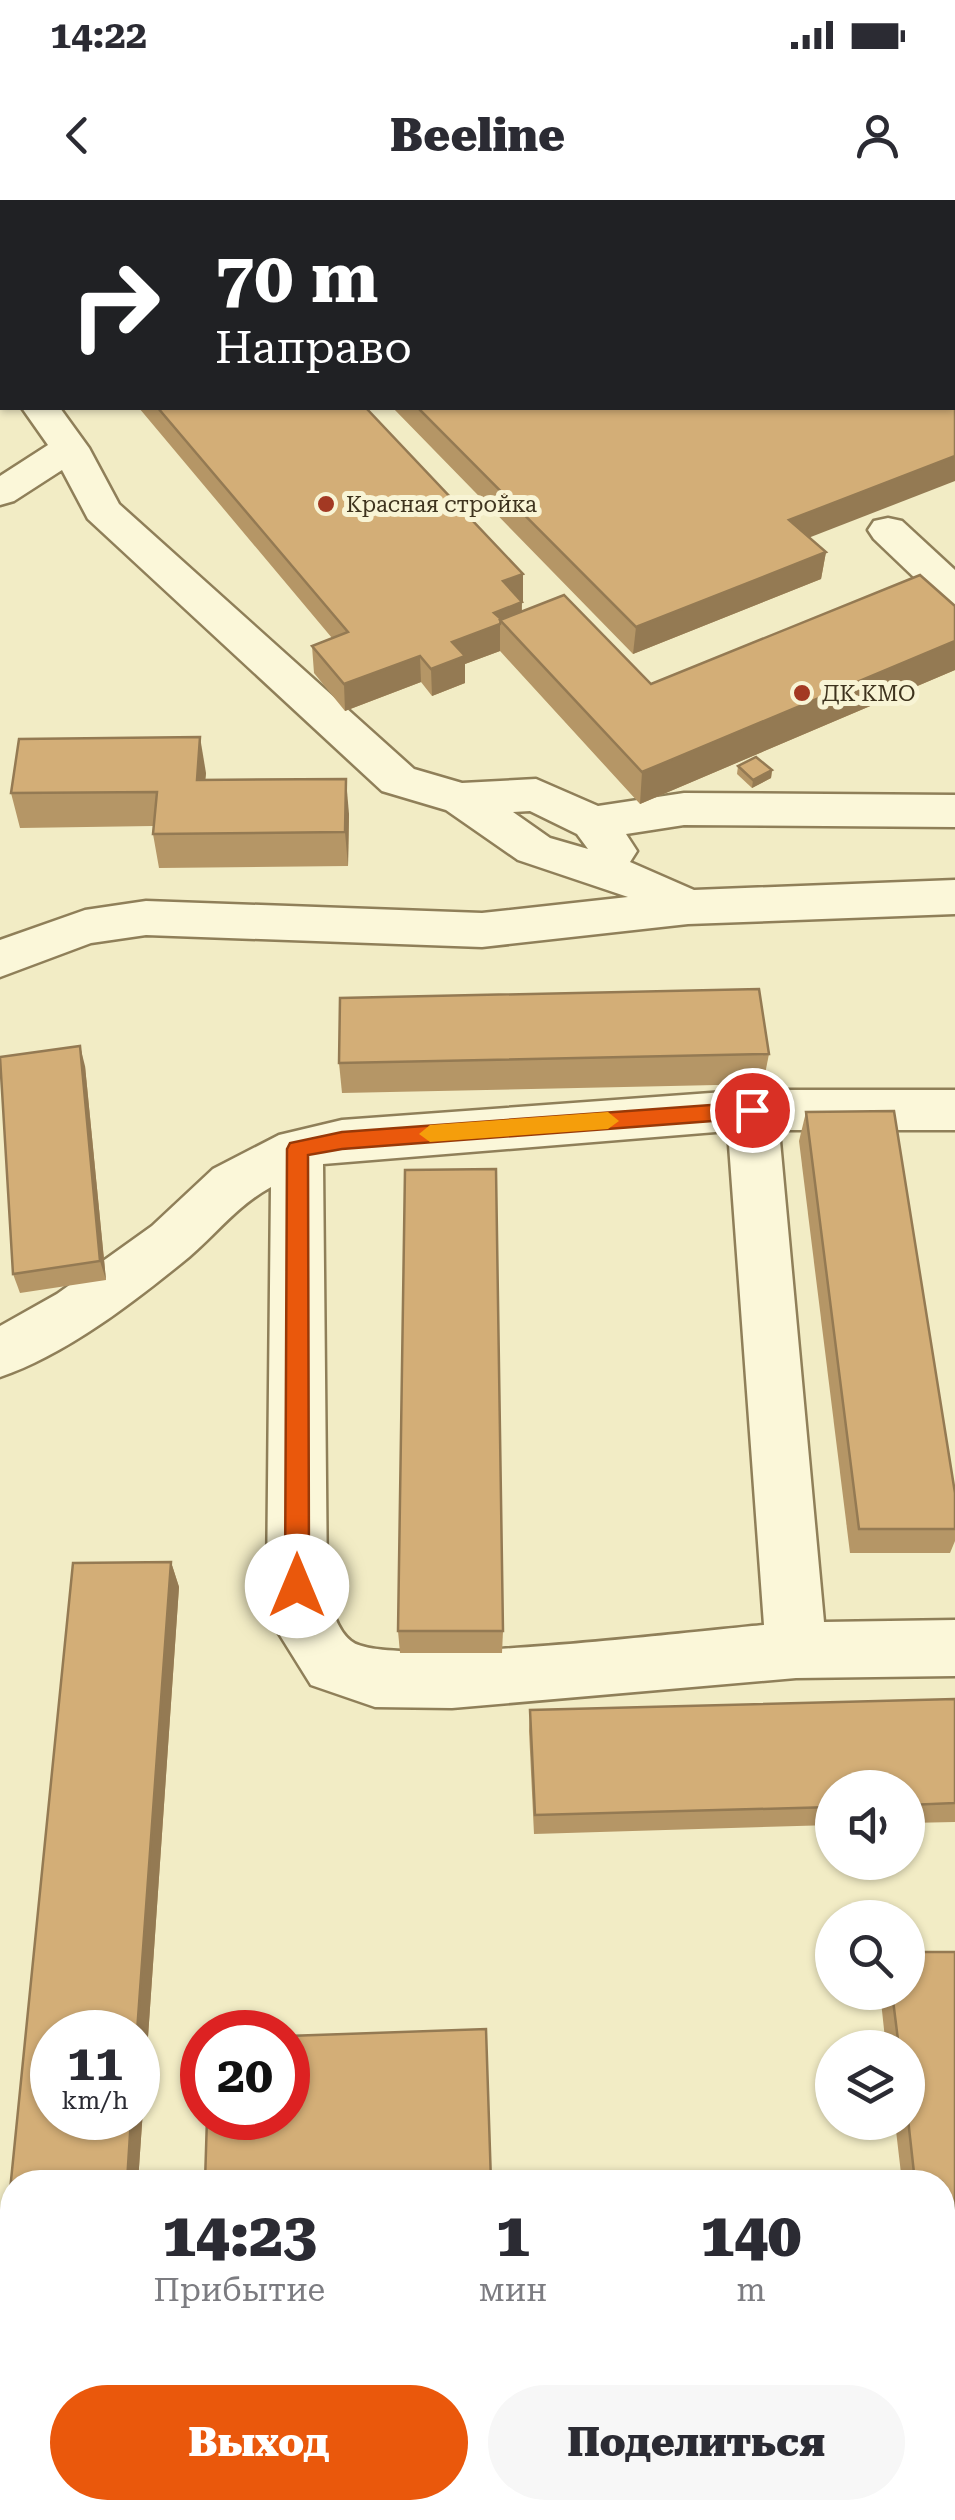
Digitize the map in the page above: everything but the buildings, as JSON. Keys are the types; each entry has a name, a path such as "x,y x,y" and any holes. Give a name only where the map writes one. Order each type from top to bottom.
{"street":[{"path":"42,410 70,448 102,510 398,780 462,799 534,848 637,881 688,906"},
{"path":"0,493 70,448"},
{"path":"888,530 955,592"},
{"path":"462,799 536,795 593,822 637,881"},
{"path":"593,822 684,809 955,810"},
{"path":"0,959 86,927 146,918 482,930 688,906 955,897"},
{"path":"752,1110 796,1650"},
{"path":"0,1354 76,1310 171,1242 231,1184 297,1149 342,1140 752,1110 955,1110"},
{"path":"297,1149 297,1586 308,1632 332,1665 374,1679 452,1680 796,1650 955,1648"}],"slow traffic":[{"path":"430,1134 608,1121"}],"place":[{"name":"Красная стройка","path":"326,504"},
{"name":"ДК КМО","path":"802,693"}],"route":[{"path":"297,1586 297,1149 342,1140 752,1110"}]}
